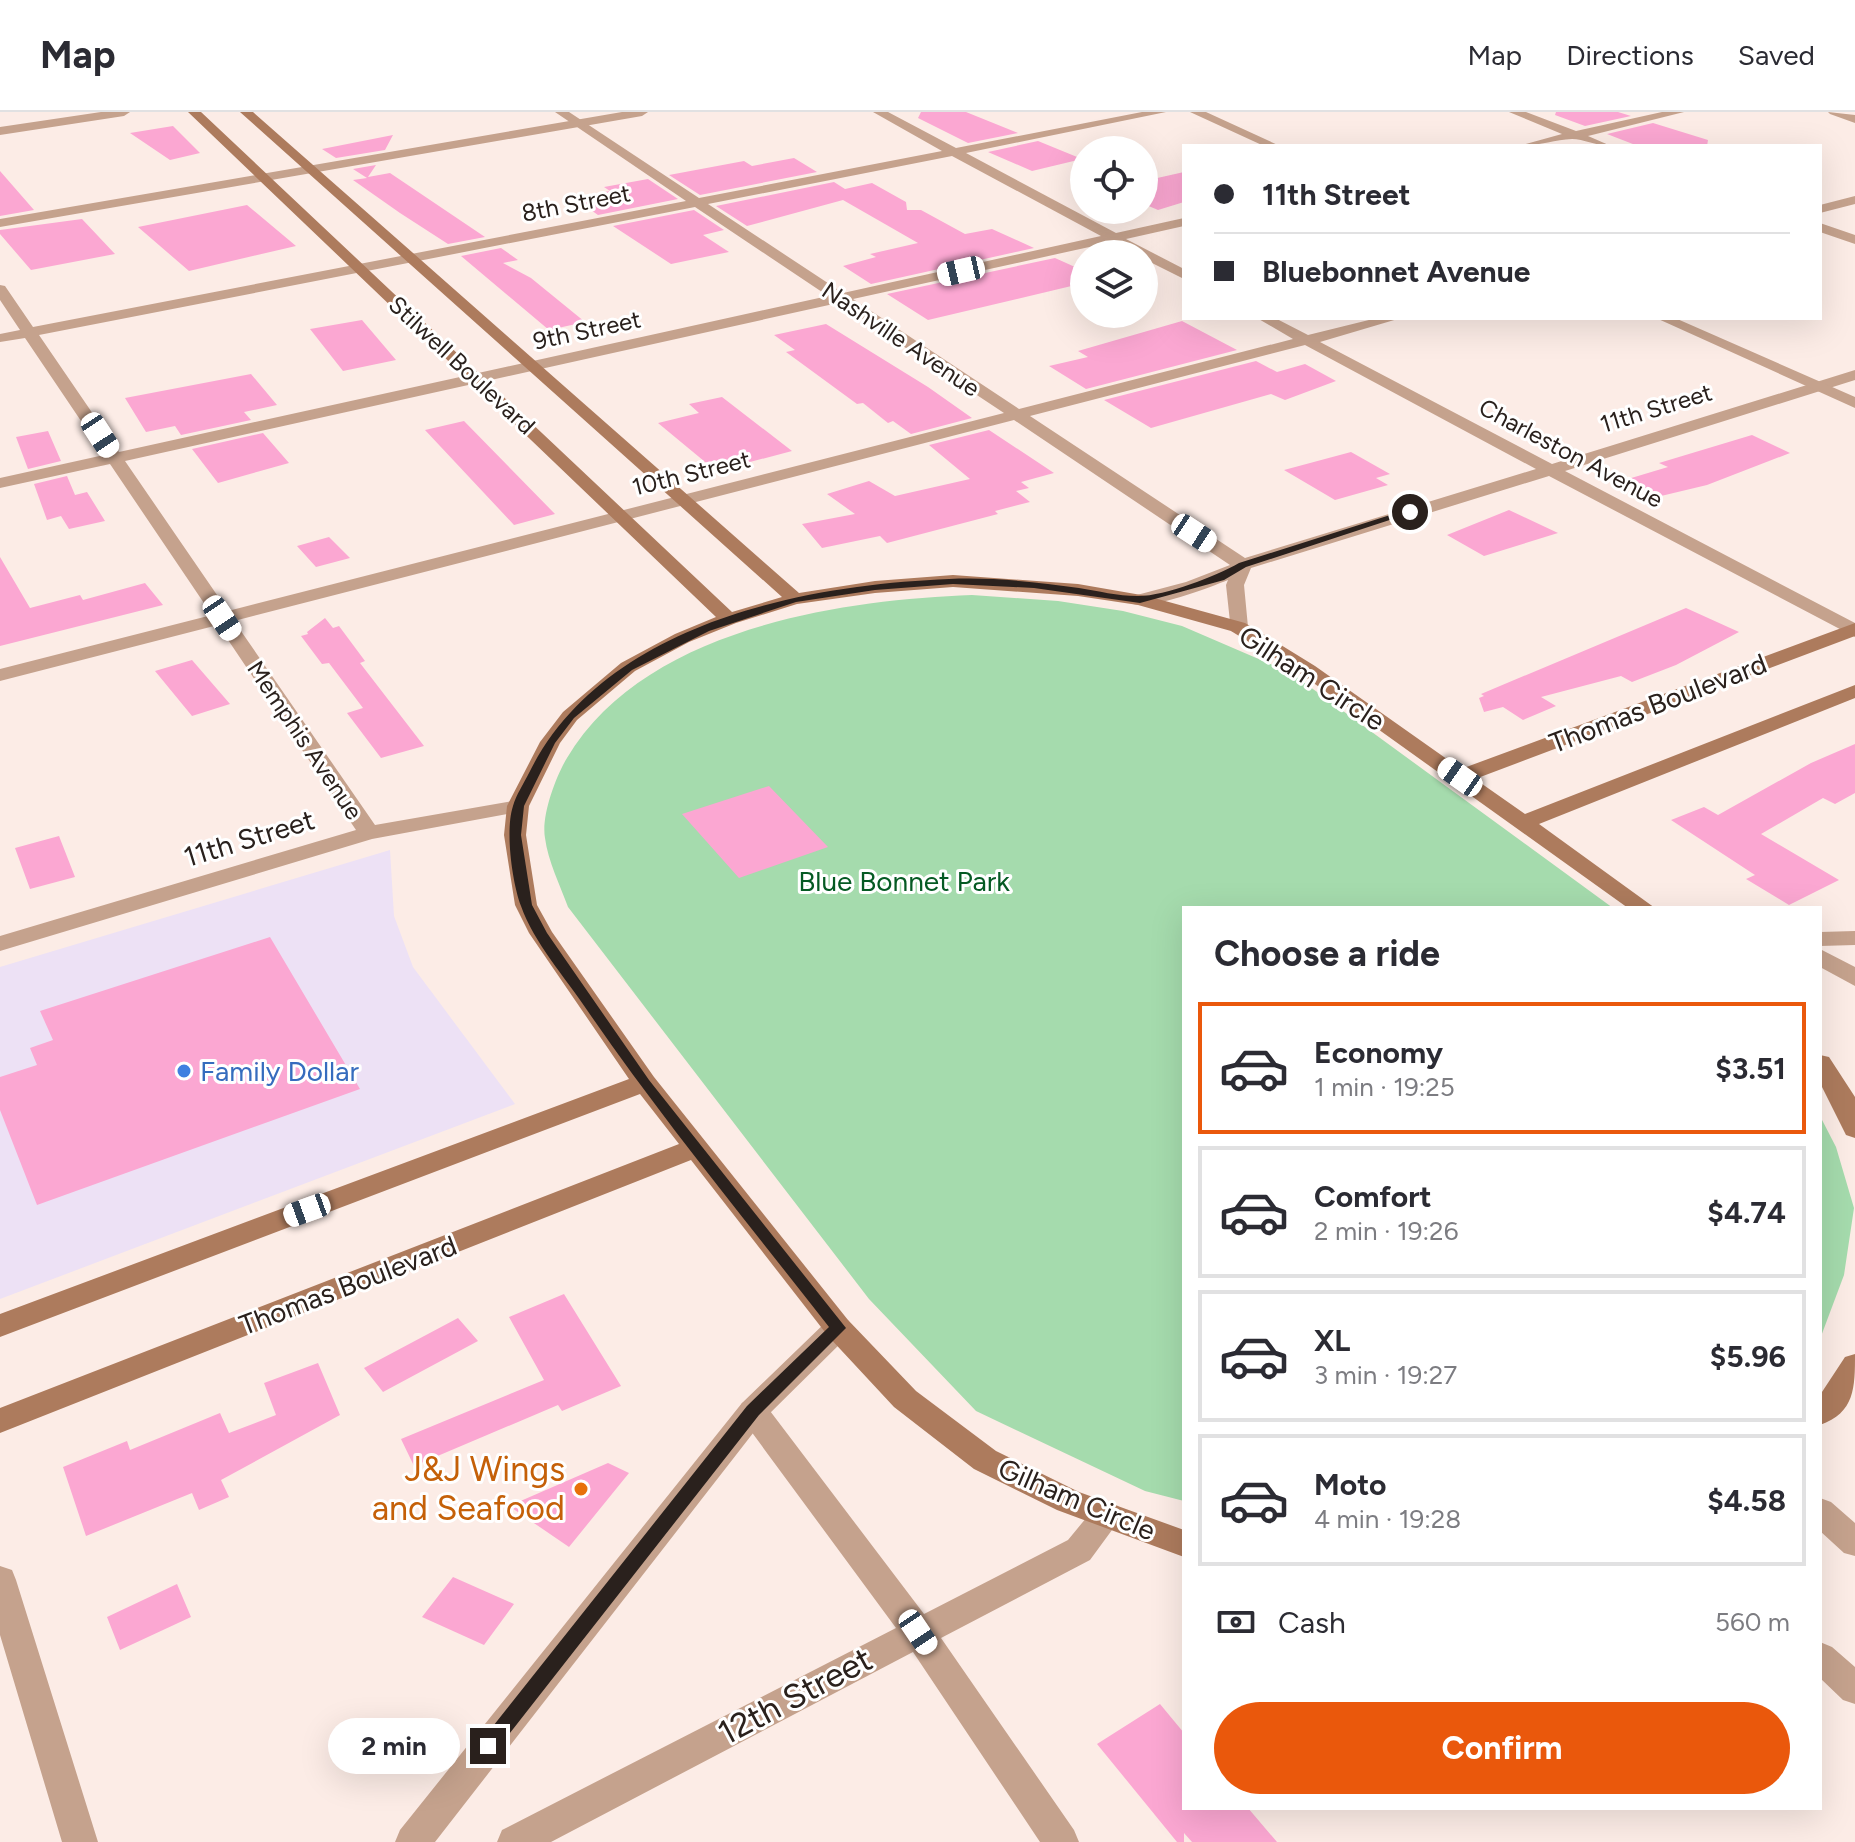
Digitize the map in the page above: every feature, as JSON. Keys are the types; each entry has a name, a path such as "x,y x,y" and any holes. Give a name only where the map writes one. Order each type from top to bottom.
{"main road":[{"name":"Stilwell Boulevard","path":"194,112 729,619"},
{"name":"Stilwell Boulevard","path":"246,112 795,599"},
{"name":"Gilham Circle","path":"1182,1543 1068,1501 985,1460 905,1399 838,1328 696,1148 645,1083 541,933 526,905 515,835 518,806 550,742 570,716 638,662 682,638 729,619 795,599 875,587 953,581 1011,583 1140,600 1238,627 1308,670 1640,906"},
{"name":"Thomas Boulevard","path":"1460,777 1854,630"},
{"path":"1523,823 1855,691"},
{"path":"1822,1066 1842,1097 1855,1129"},
{"path":"0,1326 645,1083"},
{"name":"Thomas Boulevard","path":"0,1421 696,1148"},
{"path":"1822,1411 1837,1398 1855,1365"}],"street":[{"path":"0,131 124,112"},
{"name":"Nashville Avenue","path":"561,112 1243,565"},
{"path":"0,223 642,112"},
{"path":"879,112 1182,274"},
{"name":"8th Street","path":"0,338 1160,112"},
{"path":"1196,112 1269,144"},
{"path":"1515,112 1600,144"},
{"path":"1534,144 1678,112"},
{"path":"1834,112 1855,119"},
{"path":"1822,208 1855,200"},
{"name":"9th Street","path":"0,483 1182,222"},
{"path":"1822,228 1855,240"},
{"name":"Memphis Avenue","path":"0,289 369,833"},
{"name":"Charleston Avenue","path":"1268,320 1854,630"},
{"name":"10th Street","path":"0,675 1386,320"},
{"path":"1668,320 1855,403"},
{"name":"11th Street","path":"1140,600 1220,578 1243,565 1549,468 1855,375"},
{"path":"1238,627 1235,585 1243,565"},
{"name":"11th Street","path":"0,944 369,833 518,806"},
{"path":"1822,939 1855,938"},
{"path":"1822,957 1855,978"},
{"path":"413,1842 753,1411 838,1328"},
{"path":"753,1411 918,1632 1061,1842"},
{"path":"1822,1513 1855,1543"},
{"name":"12th Street","path":"515,1842 1079,1550 1107,1515"},
{"path":"0,1580 80,1842"},
{"path":"1822,1659 1855,1689"}],"shaded area":[{"path":"390,850 394,916 413,967 515,1104 0,1299 0,967"}],"green space":[{"name":"Blue Bonnet Park","path":"972,595 1058,601 1123,611 1182,626 1291,673 1610,906 1182,906 1182,1500 1145,1491 976,1411 869,1299 568,907 551,864 544,829 558,775 567,758 601,714 643,679 693,651 747,630 804,615 919,598"},
{"path":"1822,1120 1836,1147 1854,1208 1844,1275 1822,1334"}],"building":[{"path":"921,112 966,112 1018,133 968,143 918,118"},
{"path":"1556,112 1618,112 1631,116 1585,126 1555,115"},
{"path":"1653,123 1708,140 1707,144 1633,144 1607,134"},
{"path":"173,126 200,153 170,160 130,133"},
{"path":"393,135 385,150 336,158 322,149"},
{"path":"1038,141 1070,154 1070,162 1032,171 988,152"},
{"path":"794,158 817,172 700,195 669,175 744,161 752,166"},
{"path":"376,165 368,177 390,173 485,237 448,244 353,180 367,178 353,169"},
{"path":"0,171 34,210 0,216"},
{"path":"1182,172 1182,203 1158,210 1158,178"},
{"path":"648,179 678,199 598,215 574,198 610,191 604,187"},
{"path":"834,182 845,189 872,183 906,202 907,210 921,210 965,234 992,229 1034,248 871,284 843,266 876,257 870,254 918,243 843,200 747,226 716,206"},
{"path":"247,205 296,246 189,271 138,227"},
{"path":"694,210 724,230 703,235 729,252 671,264 613,226"},
{"path":"82,219 115,254 31,270 0,234 0,230"},
{"path":"501,248 518,260 503,263 531,278 585,322 549,330 461,256"},
{"path":"1055,258 1070,265 1070,286 928,320 887,294"},
{"path":"362,320 396,360 343,371 310,329"},
{"path":"1182,321 1237,350 1086,389 1049,366 1088,357 1078,351"},
{"path":"826,324 972,418 911,434 893,421 888,423 863,403 857,404 786,352 795,350 774,335"},
{"path":"1256,361 1277,372 1305,364 1336,381 1285,400 1271,394 1151,428 1104,400"},
{"path":"251,374 277,405 244,412 251,420 181,435 175,426 146,432 125,398"},
{"path":"722,397 792,451 716,471 658,423 699,413 689,404"},
{"path":"464,421 555,514 514,525 425,430"},
{"path":"989,430 1054,473 1021,482 1029,488 1016,491 1030,502 995,511 998,514 887,543 880,536 822,548 802,524 855,514 827,494 869,481 895,496 970,479 929,445"},
{"path":"48,431 61,461 28,469 16,437"},
{"path":"263,433 289,463 218,483 192,449"},
{"path":"1752,435 1790,453 1707,485 1661,496 1628,479 1668,467 1659,463"},
{"path":"1351,452 1390,474 1376,478 1388,485 1335,500 1284,470"},
{"path":"67,476 75,495 87,492 105,521 69,529 61,516 47,520 34,484"},
{"path":"1509,510 1558,533 1484,556 1447,535"},
{"path":"329,537 350,558 316,567 297,546"},
{"path":"0,557 30,608 80,595 83,600 145,583 163,605 0,646"},
{"path":"1686,608 1739,632 1676,665 1632,682 1621,676 1541,697 1556,706 1523,720 1503,707 1484,712 1479,698 1484,696 1481,694"},
{"path":"325,618 333,628 339,626 365,661 360,663 424,746 381,758 347,713 363,708 329,663 322,664 301,636 308,634"},
{"path":"192,660 230,704 192,716 155,671"},
{"path":"1855,744 1855,793 1835,804 1823,798 1761,834 1839,880 1789,905 1746,879 1755,875 1671,820 1704,807 1718,815 1811,763"},
{"path":"769,786 828,847 739,878 682,814"},
{"path":"59,836 75,877 30,889 15,848"},
{"name":"Family Dollar","path":"270,937 360,1089 37,1205 0,1110 0,1077 37,1065 30,1048 53,1040 40,1011"},
{"path":"564,1294 621,1386 562,1411 558,1405 414,1466 401,1439 544,1380 509,1317"},
{"path":"458,1318 478,1341 383,1392 364,1368"},
{"path":"318,1363 340,1415 221,1480 229,1497 199,1510 192,1493 86,1536 63,1467 127,1441 130,1450 220,1413 229,1433 276,1415 264,1383"},
{"name":"J&J Wings and Seafood","path":"608,1463 629,1473 569,1547 509,1506"},
{"path":"453,1577 514,1604 484,1645 422,1617"},
{"path":"177,1584 191,1617 120,1650 107,1617"},
{"path":"1160,1704 1182,1731 1182,1810 1250,1810 1277,1842 1192,1842 1184,1833 1184,1842 1177,1842 1097,1744"}],"place":[{"name":"Family Dollar","path":"184,1071"},
{"name":"J&J Wings and Seafood","path":"581,1489"}],"route":[{"path":"488,1746 753,1411 838,1328 645,1083 541,933 526,905 515,835 518,806 550,742 570,716 628,667 706,628 795,599 875,587 953,581 1034,585 1140,600 1197,586 1243,565 1410,512"}]}
